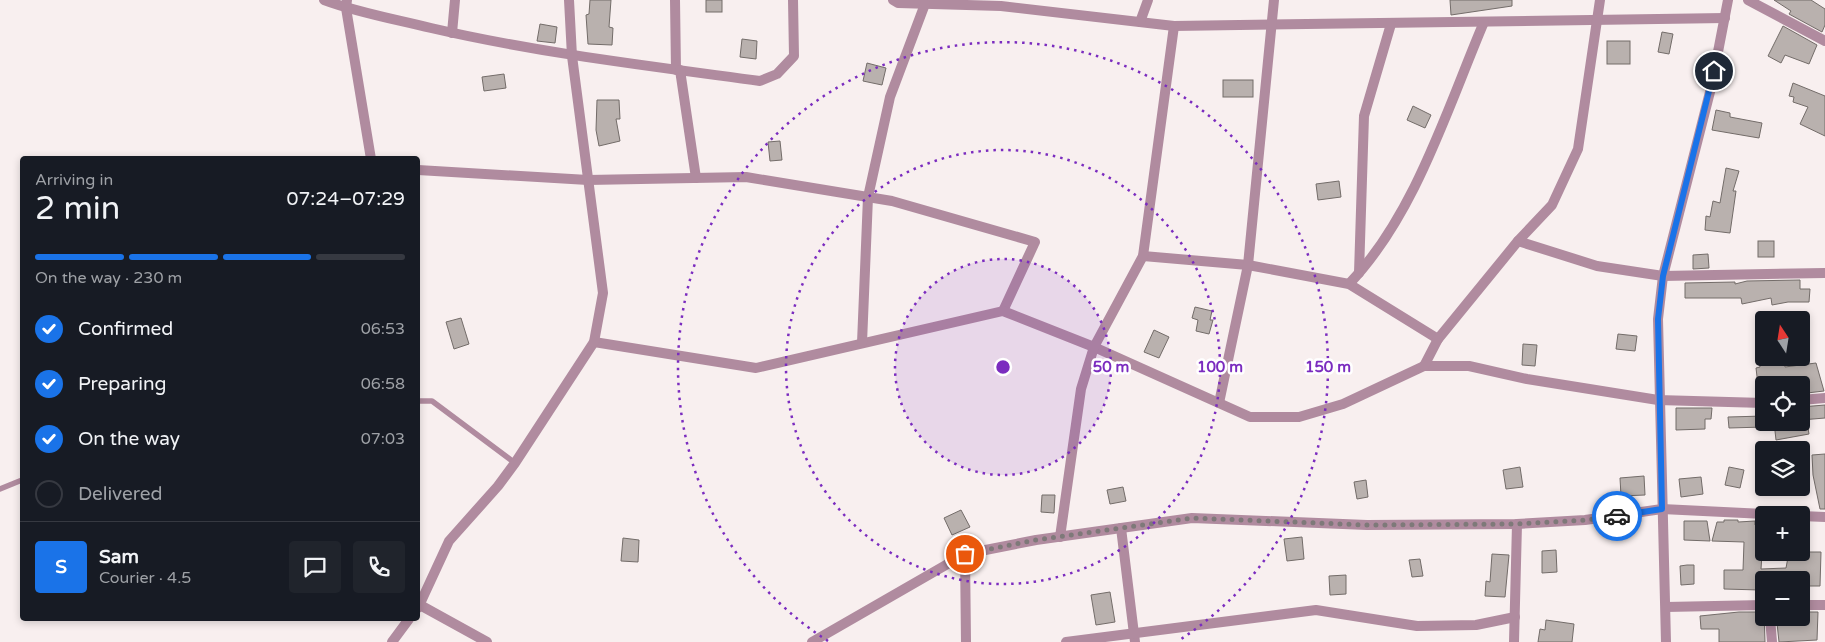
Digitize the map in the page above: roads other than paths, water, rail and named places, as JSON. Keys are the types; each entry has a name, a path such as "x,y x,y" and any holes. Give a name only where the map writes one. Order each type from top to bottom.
{"street":[{"path":"324,0 346,4 452,33 572,56 760,81 777,74 794,56 793,0"},
{"path":"452,33 455,0"},
{"path":"420,605 449,541 498,486 594,342 603,292 572,56 569,0"},
{"path":"675,0 678,70 696,178"},
{"path":"893,0 898,3 924,4 1002,3 1174,26 1725,18"},
{"path":"1140,22 1148,0"},
{"path":"1219,403 1248,266 1274,0"},
{"path":"1424,366 1438,339 1518,241 1552,205 1578,148 1600,0"},
{"path":"1666,642 1658,400 1658,319 1663,276 1711,88 1728,0"},
{"path":"1748,0 1825,40"},
{"path":"346,4 371,156"},
{"path":"862,343 868,197 890,96 924,4"},
{"path":"1349,284 1359,274 1408,202 1484,22"},
{"path":"1359,274 1364,116 1392,24"},
{"path":"1060,537 1081,389 1094,347 1143,256 1174,26"},
{"path":"420,170 588,180 746,177 892,201 1034,242 1003,311"},
{"path":"1518,241 1597,266 1663,276 1825,273"},
{"path":"1143,256 1248,266 1349,284 1438,339"},
{"path":"594,342 756,368 1003,311 1094,347 1250,417 1299,417 1343,404 1424,366 1469,366 1527,379 1658,400 1755,403"},
{"path":"1810,399 1825,398"},
{"path":"814,642 965,554 1060,537 1192,518 1367,525 1517,524 1585,520 1662,509 1755,514"},
{"path":"1810,516 1825,517"},
{"path":"1514,642 1517,524"},
{"path":"1121,528 1135,638"},
{"path":"965,554 966,642"},
{"path":"1666,607 1755,605"},
{"path":"1810,605 1825,605"},
{"path":"420,608 487,642"},
{"path":"1066,642 1135,638 1316,610 1417,626 1476,625 1515,617"},
{"path":"392,642 408,621"},
{"path":"1771,626 1772,642"}],"lane":[{"path":"420,401 432,401 514,463"},
{"path":"0,489 20,481"}]}
